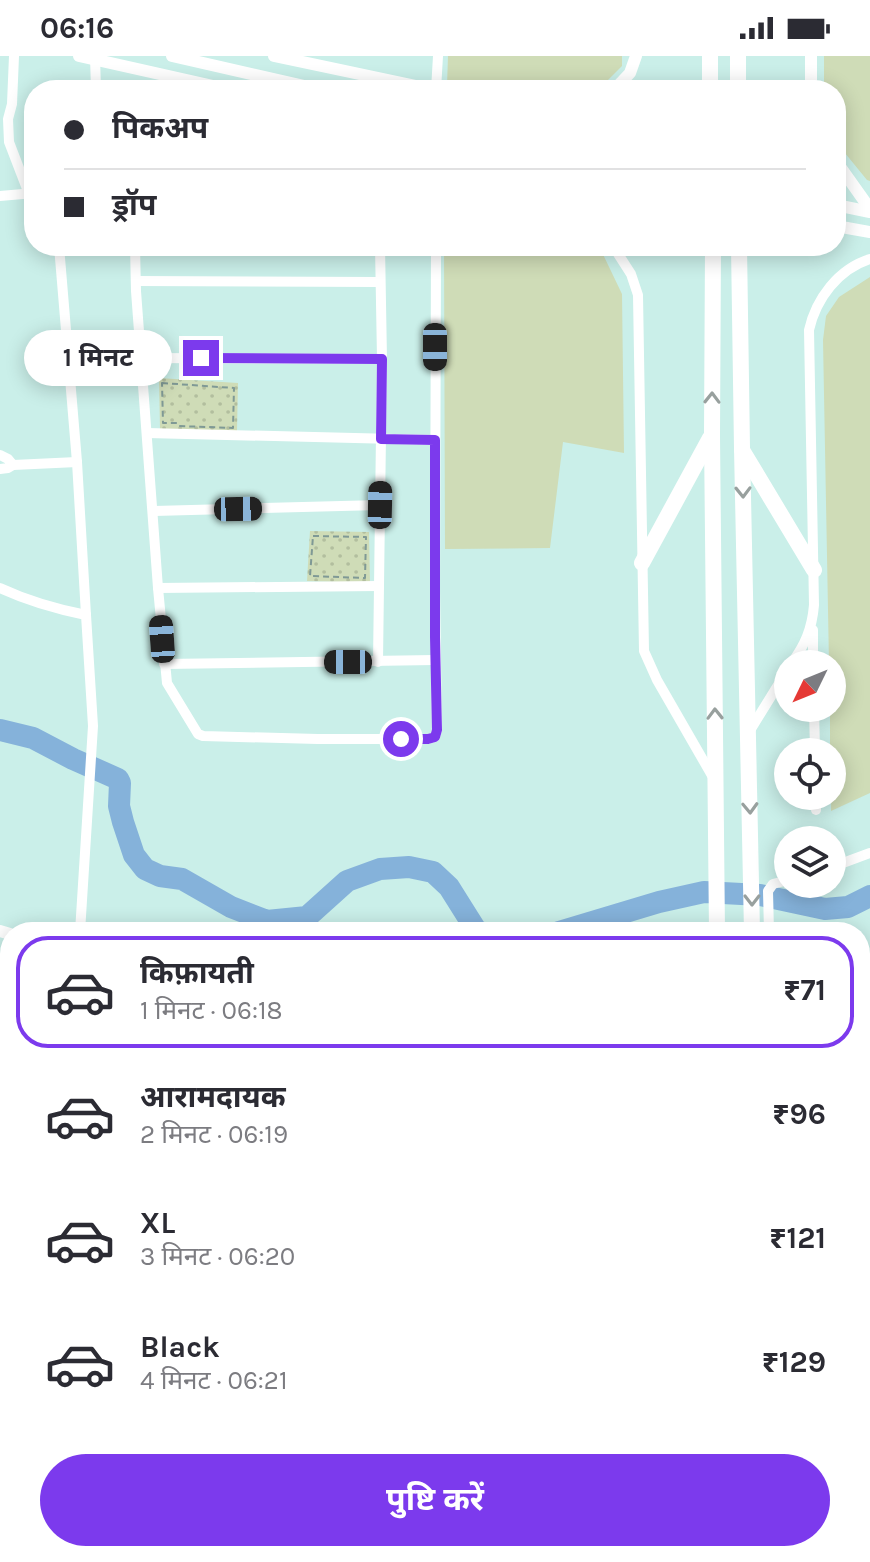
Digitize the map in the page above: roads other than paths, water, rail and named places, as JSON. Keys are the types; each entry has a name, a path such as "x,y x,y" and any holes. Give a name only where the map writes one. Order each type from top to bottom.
{"main road":[{"path":"710,56 710,80"},
{"path":"738,56 738,80"},
{"path":"713,256 717,922"},
{"path":"739,256 752,922"},
{"path":"642,563 712,436"},
{"path":"742,448 814,570"}],"street":[{"path":"14,56 9,142 24,176"},
{"path":"79,56 188,80"},
{"path":"172,56 278,80"},
{"path":"274,56 388,80"},
{"path":"437,80 438,56"},
{"path":"623,80 630,73 636,56"},
{"path":"811,56 811,80"},
{"path":"95,58 98,80"},
{"path":"846,174 870,211"},
{"path":"856,188 870,191"},
{"path":"0,196 24,194"},
{"path":"846,207 870,211"},
{"path":"846,228 870,232"},
{"path":"60,256 77,462 93,726 81,922"},
{"path":"135,256 167,683 198,734 203,736 318,739 428,739 435,737 437,730 436,256"},
{"path":"378,662 382,359 380,256"},
{"path":"619,256 631,274 638,295 644,651 716,782"},
{"path":"813,650 809,330 812,315 824,293 858,263 870,259"},
{"path":"136,281 379,282"},
{"path":"141,358 382,359"},
{"path":"147,433 435,440"},
{"path":"0,455 13,465"},
{"path":"0,469 13,465 77,462"},
{"path":"154,511 380,505"},
{"path":"158,588 379,586"},
{"path":"0,588 27,600 86,615"},
{"path":"800,650 813,624"},
{"path":"164,664 435,660"},
{"path":"748,734 774,692"},
{"path":"846,862 870,853"},
{"path":"769,922 768,891 774,884"}],"waterway":[{"path":"0,730 33,738 118,779 123,822 134,855 145,869 160,876 182,879 231,907 267,921 307,917 347,881 380,869 409,867 433,872 449,887 471,922"},
{"path":"592,922 704,892 760,895 825,909 848,907 870,896"}]}
